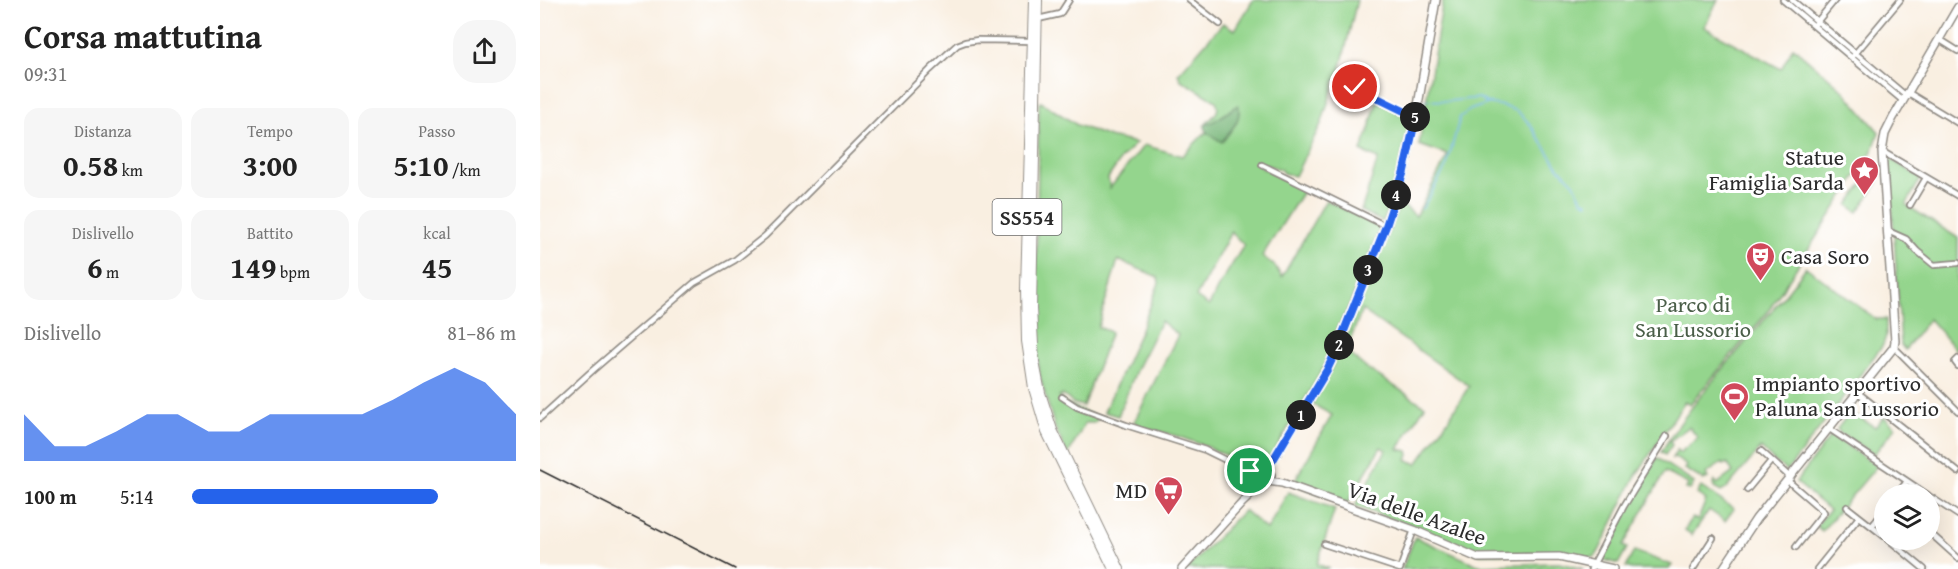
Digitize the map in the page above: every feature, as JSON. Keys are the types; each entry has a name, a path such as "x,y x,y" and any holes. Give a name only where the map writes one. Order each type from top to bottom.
{"main road":[{"name":"SS554","path":"1033,0 1025,289 1026,341 1033,388 1046,432 1113,569"},
{"name":"SS554","path":"1038,0 1032,309 1035,362 1041,393 1053,430 1120,569"}],"street":[{"path":"1038,19 1060,14 1069,0"},
{"path":"1189,0 1220,24"},
{"path":"1182,569 1242,502 1255,492 1327,370 1386,226 1404,171 1416,117 1436,0"},
{"path":"1783,0 1816,24"},
{"path":"1792,0 1853,56 1905,96 1958,123"},
{"path":"1816,24 1835,0"},
{"path":"1853,56 1900,0"},
{"path":"1958,7 1887,130 1882,152 1894,347 1958,411"},
{"path":"1939,39 1958,51"},
{"path":"540,418 694,283 735,260 765,236 957,45 978,40 1032,41"},
{"path":"1355,87 1416,117"},
{"path":"1882,152 1958,196"},
{"path":"1262,165 1386,226"},
{"path":"1910,205 1926,178"},
{"path":"1888,231 1906,239 1917,252 1934,265 1958,263"},
{"path":"1723,569 1756,519 1894,347"},
{"path":"1958,359 1955,362 1958,366"},
{"path":"1857,392 1958,472"},
{"path":"1062,397 1077,407 1205,450 1244,469 1265,476"},
{"path":"1828,428 1912,484"},
{"path":"1593,566 1624,506 1667,436"},
{"path":"1761,451 1824,512 1796,547"},
{"path":"1748,490 1772,461"},
{"name":"Via delle Azalee","path":"1265,476 1414,530 1478,558 1559,557 1613,569"},
{"path":"1940,503 1958,515"},
{"path":"1847,507 1872,526 1874,524"},
{"path":"1817,569 1859,518"},
{"path":"1324,544 1400,569 1414,530"},
{"path":"1693,569 1713,538"},
{"path":"1940,542 1958,558"},
{"path":"1901,550 1924,569"}],"green space":[{"path":"1253,0 1357,0 1339,75 1322,122 1295,176 1263,164 1261,167 1304,190 1262,256 1274,265 1282,277 1326,200 1381,227 1327,362 1270,459 1255,469 1208,447 1141,427 1134,422 1178,335 1161,321 1137,368 1118,416 1104,412 1159,283 1158,277 1118,260 1098,327 1111,332 1083,406 1073,403 1063,395 1059,396 1063,402 1099,418 1094,423 1085,423 1068,455 1055,428 1040,377 1035,336 1039,104 1041,102 1077,125 1109,137 1136,143 1108,178 1110,188 1144,145 1182,156 1206,132 1223,141 1237,122 1237,106 1212,123 1205,125 1217,112 1216,101 1181,80 1178,74 1223,23 1235,30","holes":["1231,232 1244,245 1209,306 1196,297"]},
{"name":"Parco di San Lussorio","path":"1443,0 1718,0 1704,27 1781,69 1793,47 1843,90 1879,132 1873,150 1767,313 1690,404 1685,401 1635,477 1596,556 1587,559 1562,553 1478,554 1409,525 1355,506 1386,450 1381,447 1347,504 1293,484 1332,415 1312,404 1342,347 1400,203 1416,216 1448,155 1419,145","holes":["1362,310 1469,386 1417,464 1407,460 1408,451 1398,449 1425,406 1366,368 1346,351"]},
{"path":"1377,101 1410,119 1400,167 1383,222 1361,211 1378,159 1361,151"},
{"path":"1238,105 1237,120 1222,142 1206,132 1205,125"},
{"path":"1889,158 1921,178 1906,205 1958,238 1958,352 1929,319 1905,350 1901,345"},
{"path":"1876,165 1878,182 1858,212 1848,205"},
{"path":"1806,267 1876,319 1886,319 1886,336 1883,345 1787,471 1761,448 1721,492 1714,488 1713,484 1714,481 1717,484 1733,472 1727,463 1723,465 1722,463 1706,474 1708,478 1703,480 1685,469 1687,466 1674,457 1671,460 1677,450 1679,453 1698,438 1689,427 1670,441 1672,445 1665,455 1661,452 1694,404"},
{"path":"1850,412 1875,427 1884,417 1896,427 1874,454 1841,434 1837,429"},
{"path":"1831,435 1877,466 1822,531 1816,526 1829,510 1796,482"},
{"path":"1657,458 1694,483 1690,490 1686,489 1688,484 1665,472 1623,546 1627,548 1618,564 1602,559 1631,502"},
{"path":"1701,487 1734,509 1725,521 1709,510 1692,535 1685,530 1692,518 1698,520 1706,500 1697,494"},
{"path":"1288,492 1335,509 1317,564 1330,569 1187,569 1244,510 1267,530"},
{"path":"1415,537 1478,565 1559,563 1584,569 1402,569"},
{"path":"1634,551 1672,565 1669,569 1626,567"}],"waterway":[{"path":"1420,100 1449,101 1479,98 1487,103 1517,111 1529,123 1559,168 1574,183 1582,200 1588,203"},
{"path":"1422,209 1447,165 1460,117 1470,110 1487,104"}],"tram line":[{"path":"540,470 735,569"}],"place":[{"name":"Statue Famiglia Sarda","path":"1865,196"},
{"name":"Casa Soro","path":"1760,282"},
{"name":"Impianto sportivo Paluna San Lussorio","path":"1734,422"},
{"name":"MD","path":"1168,516"}],"route":[{"path":"1250,471 1261,472 1273,460 1327,370 1386,226 1404,171 1416,117 1355,87"}]}
